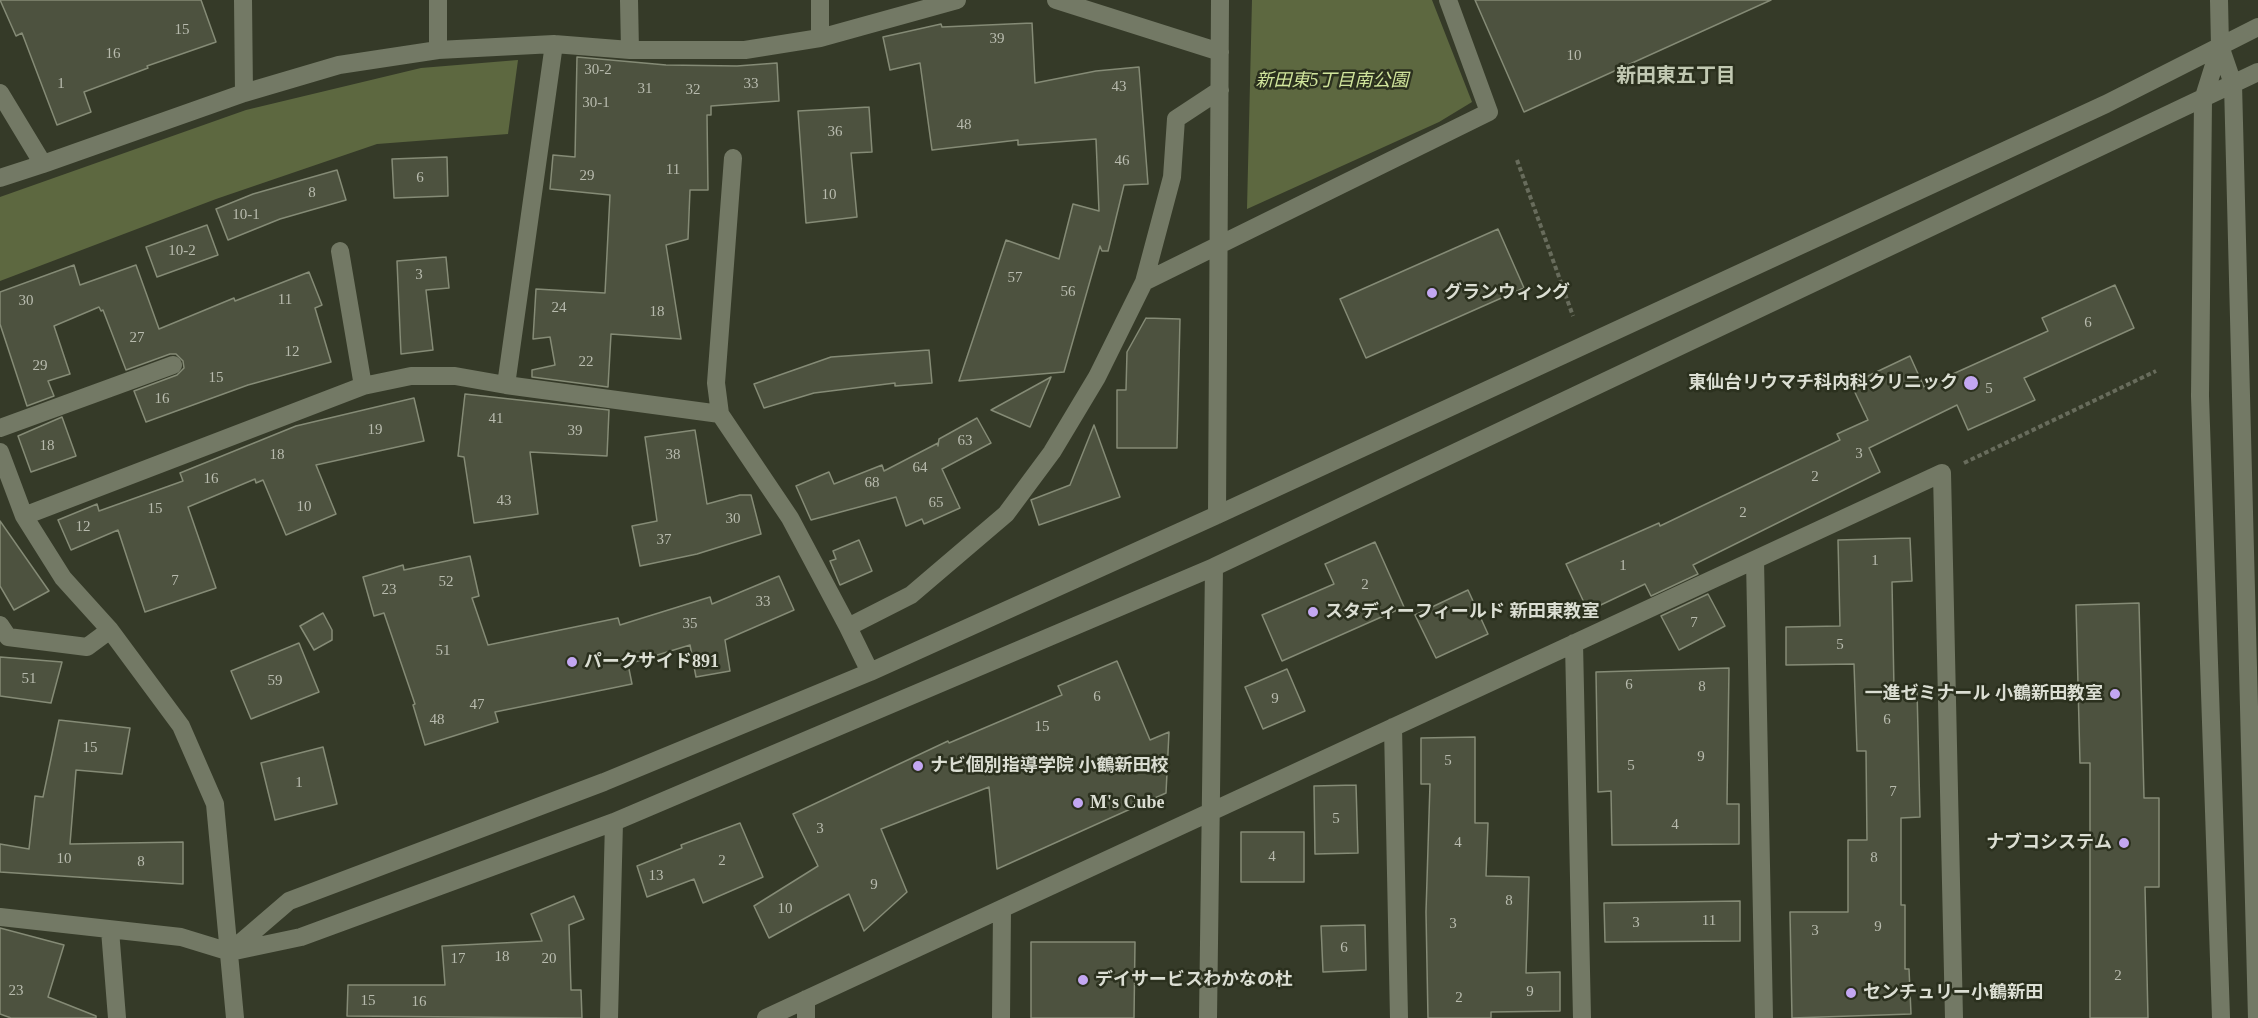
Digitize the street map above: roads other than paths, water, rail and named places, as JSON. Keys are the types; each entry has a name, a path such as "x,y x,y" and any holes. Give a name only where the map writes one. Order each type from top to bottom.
{"street":[{"path":"243,0 244,93"},
{"path":"438,0 438,50"},
{"path":"629,0 630,50"},
{"path":"820,0 820,38"},
{"path":"0,178 244,93 339,66 438,50 554,44 630,50 745,50 820,38 957,0"},
{"path":"1056,0 1220,52"},
{"path":"1217,515 1220,0"},
{"path":"1144,282 1489,112 1448,0"},
{"path":"2219,0 2220,46 2203,100 2200,396 2221,1018"},
{"path":"230,952 289,901 604,783 870,672 1217,515 2106,104 2258,27"},
{"path":"506,385 554,44"},
{"path":"2220,46 2234,84 2257,1018"},
{"path":"0,917 180,936 230,952 302,937 614,822 1214,567 2258,72"},
{"path":"848,627 911,595 1006,514 1052,452 1097,377 1144,282 1172,177 1176,119 1220,90"},
{"path":"0,93 43,164"},
{"path":"733,158 717,383 720,414 790,518 870,672"},
{"path":"340,251 363,386"},
{"path":"0,428 173,366"},
{"path":"24,516 363,386 411,376 444,376 720,414"},
{"path":"0,453 24,516 63,578 110,630 181,726 215,804 235,1018"},
{"path":"766,1018 1942,473 1954,1018"},
{"path":"1755,560 1764,1018"},
{"path":"1208,1018 1214,567"},
{"path":"0,625 8,637 87,647 110,630"},
{"path":"1574,644 1582,1018"},
{"path":"1393,727 1399,1018"},
{"path":"609,1018 614,822"},
{"path":"1000,1018 1002,909"},
{"path":"110,930 117,1018"},
{"path":"806,999 806,1018"}],"place":[{"name":"グランウィング","path":"1432,293"},
{"name":"東仙台リウマチ科内科クリニック","path":"1971,383"},
{"name":"スタディーフィールド 新田東教室","path":"1313,612"},
{"name":"パークサイド891","path":"572,662"},
{"name":"一進ゼミナール 小鶴新田教室","path":"2115,694"},
{"name":"ナビ個別指導学院 小鶴新田校","path":"918,766"},
{"name":"M's Cube","path":"1078,803"},
{"name":"ナブコシステム","path":"2124,843"},
{"name":"デイサービスわかなの杜","path":"1083,980"},
{"name":"センチュリー小鶴新田","path":"1851,993"}],"district":[{"name":"新田東五丁目","path":"1676,77"}],"park label":[{"name":"新田東5丁目南公園","path":"1332,81"}]}
